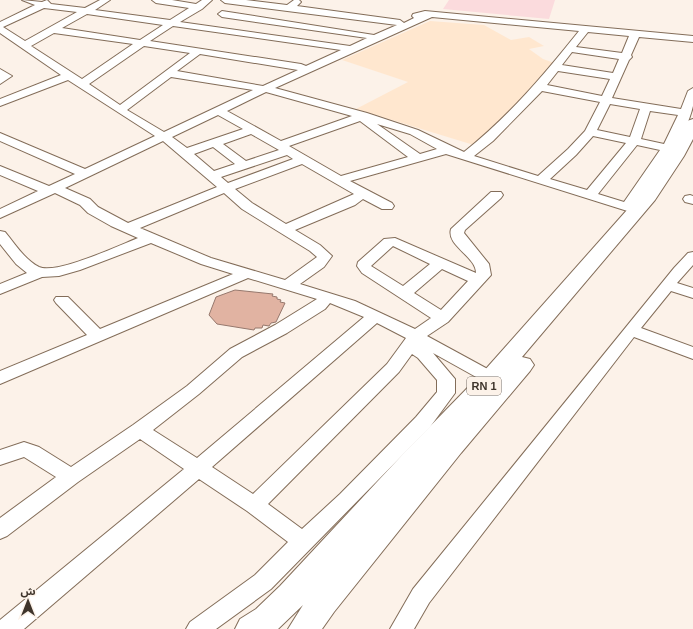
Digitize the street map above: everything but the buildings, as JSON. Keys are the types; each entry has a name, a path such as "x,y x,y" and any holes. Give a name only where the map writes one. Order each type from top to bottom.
{"highway":[{"name":"RN 1","path":"304,629 318,615 452,446 632,208 649,196 676,156 688,119"},
{"name":"RN 1","path":"251,629 266,619 291,596 413,460 499,382 580,295 660,202 684,168 693,150"}],"street":[{"path":"26,0 43,5 349,48"},
{"path":"0,25 52,0"},
{"path":"25,45 106,0"},
{"path":"156,0 199,7"},
{"path":"82,84 172,22 199,7 208,0"},
{"path":"224,0 261,2 289,8 400,23"},
{"path":"289,8 300,0"},
{"path":"201,28 238,1"},
{"path":"222,14 370,36"},
{"path":"4,209 27,202 261,88 423,16 571,31 693,39"},
{"path":"160,137 218,110 301,67 349,48 370,36 400,23 423,16 693,42"},
{"path":"0,29 184,153 247,206 315,248 324,256 323,260 288,285"},
{"path":"53,30 301,67"},
{"path":"571,31 558,50 560,53 568,52 627,57"},
{"path":"465,157 489,138 540,87 583,32"},
{"path":"218,54 247,34"},
{"path":"541,180 572,152 590,132 627,57 635,36"},
{"path":"120,110 198,51"},
{"path":"555,67 617,77"},
{"path":"0,72 7,76 5,79 0,81"},
{"path":"168,74 261,88 414,132 447,150 465,157 632,208 681,123 688,119"},
{"path":"0,103 70,75"},
{"path":"540,87 646,107 688,119"},
{"path":"688,119 693,91"},
{"path":"590,195 634,141 646,107"},
{"path":"218,110 283,149 387,206"},
{"path":"211,176 245,166 348,123 368,119 419,159"},
{"path":"184,153 252,130"},
{"path":"590,132 667,148"},
{"path":"0,137 86,174"},
{"path":"215,143 245,166"},
{"path":"340,180 447,150"},
{"path":"127,228 226,188 303,160"},
{"path":"83,201 84,185 87,178 106,163"},
{"path":"0,170 57,188 83,201 106,218 206,262 349,304 375,316 412,341 499,382"},
{"path":"285,229 350,202 363,194"},
{"path":"254,505 393,368 412,341 442,318 483,275 484,271 482,265 461,241 457,233 458,229 496,195"},
{"path":"27,202 83,201"},
{"path":"0,235 21,260 40,273"},
{"path":"0,289 40,273 51,274 72,268 150,238"},
{"path":"442,318 367,270 364,266 365,262 389,242 395,242 478,280"},
{"path":"402,629 421,596 682,266 693,256"},
{"path":"403,294 441,262"},
{"path":"0,378 245,274"},
{"path":"668,285 693,293"},
{"path":"0,530 71,477 140,430 193,390 236,353 281,330 319,306 328,297"},
{"path":"62,300 98,337"},
{"path":"7,629 198,469 375,316"},
{"path":"631,330 693,353"},
{"path":"198,629 263,582 303,541 347,500 423,422 446,393 446,379 412,341"},
{"path":"140,430 254,505 303,541"},
{"path":"0,458 24,449 32,452 71,477"}],"shaded area":[{"path":"449,0 555,0 549,19 443,9"},
{"path":"430,21 484,25 511,40 529,37 544,46 529,49 543,59 557,64 477,146 356,109 408,82 342,60"}]}
